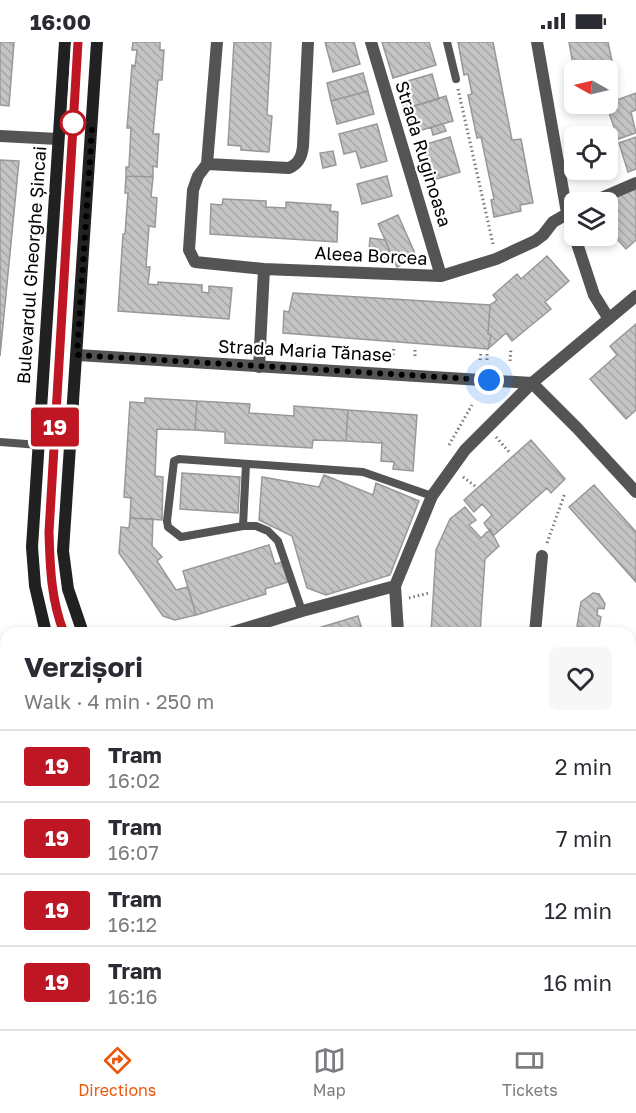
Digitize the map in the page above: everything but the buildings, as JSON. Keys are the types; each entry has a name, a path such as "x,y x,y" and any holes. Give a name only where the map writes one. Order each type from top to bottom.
{"main road":[{"name":"Bulevardul Gheorghe Șincai","path":"44,627 38,604 33,564 64,42"},
{"path":"81,627 68,589 63,551 98,42"}],"street":[{"name":"Aleea Borcea","path":"217,42 207,164 198,176 193,190 189,250 192,259 199,263 264,269 441,276 496,259 539,238 553,222 564,216"},
{"path":"207,164 289,168 295,166 299,161 303,146 308,42"},
{"name":"Strada Ruginoasa","path":"371,42 441,276"},
{"path":"537,42 567,192"},
{"path":"0,136 58,139"},
{"path":"615,192 636,183"},
{"path":"580,246 594,295 609,319"},
{"path":"259,367 264,269"},
{"path":"397,627 395,586 432,496 465,450 532,383 636,296"},
{"name":"Strada Maria Tănase","path":"77,355 532,383"},
{"path":"532,383 636,492"},
{"path":"536,627 542,556"},
{"path":"250,627 395,586"}],"lane":[{"path":"447,42 456,79"},
{"path":"0,442 39,445"},
{"path":"302,611 278,541 273,534 263,528 243,526 181,537 168,527 172,465 176,460 363,472 432,496"},
{"path":"243,526 246,464"}],"path":[{"path":"456,79 496,259"},
{"path":"294,340 294,349"},
{"path":"393,355 394,347"},
{"path":"415,356 416,348"},
{"path":"510,361 511,348"},
{"path":"480,360 481,352"},
{"path":"487,352 487,360"},
{"path":"445,451 472,405"},
{"path":"488,427 510,453"},
{"path":"461,476 475,486"},
{"path":"542,556 565,493"},
{"path":"395,601 429,593"}],"tram line":[{"name":"19","path":"62,627 54,599 50,571 49,532 78,42"}],"route":[{"path":"73,123 92,128 77,355 489,380"}]}
